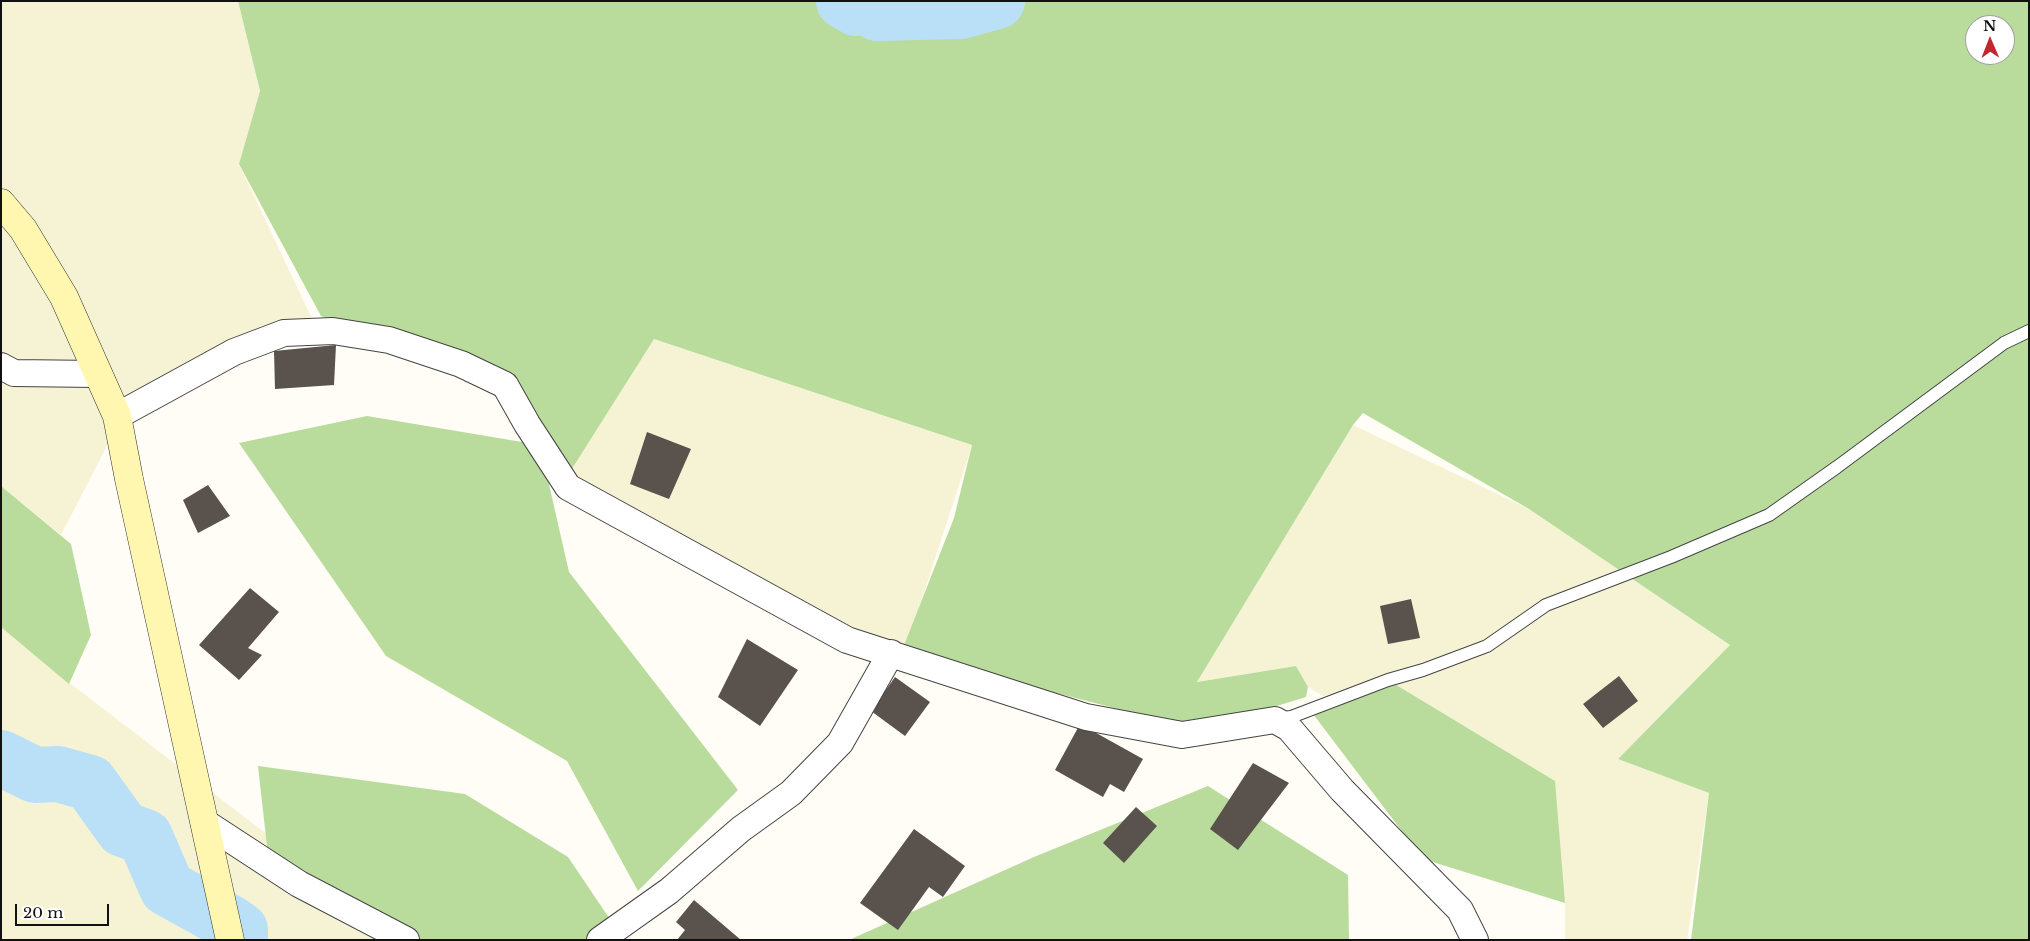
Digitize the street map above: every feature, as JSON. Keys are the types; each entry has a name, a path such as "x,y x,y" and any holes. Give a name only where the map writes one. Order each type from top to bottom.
{"street":[{"path":"1,203 23,229 64,296 117,416 128,479 230,940"},
{"path":"117,416 234,352 284,333 333,331 389,340 461,364 505,385 527,424 568,487 847,640 1086,716 1182,735 1274,720 1289,728 1342,790 1460,910 1475,940"},
{"path":"1,366 14,372 97,374"},
{"path":"600,940 669,891 741,829 791,793 840,743 891,653"},
{"path":"204,822 299,884 406,940"}],"lane":[{"path":"1274,720 1291,717 1388,680 1423,670 1487,646 1546,605 1671,557 1770,515 2004,344 2029,331"}],"shaded area":[{"path":"1,1 238,1 260,92 239,164 313,321 125,411 61,535 1,486"},
{"path":"654,339 972,445 903,657 559,473"},
{"path":"1353,425 1529,509 1730,645 1618,759 1709,793 1687,940 1565,940 1565,903 1393,684 1323,696 1308,687 1296,666 1197,682"},
{"path":"1,619 58,674 405,940 1,940"}],"green space":[{"path":"238,1 2029,1 2029,940 1691,940 1709,793 1618,759 1730,645 1529,509 1363,413 1353,425 1197,682 1296,666 1308,687 1306,697 1205,728 1149,717 901,653 954,518 972,445 654,339 568,475 484,375 321,316 239,164 260,91"},
{"path":"367,416 540,445 569,572 738,790 638,891 567,761 386,656 239,443"},
{"path":"1,486 71,544 91,635 69,684 1,627"},
{"path":"1388,680 1555,781 1565,903 1423,859 1313,714"},
{"path":"258,766 465,794 568,857 624,940 416,940 268,855"},
{"path":"1208,786 1348,875 1349,940 849,940 1034,857"}],"building":[{"path":"336,345 334,385 275,389 274,351"},
{"path":"647,432 691,449 669,499 630,484"},
{"path":"208,485 230,516 198,533 183,500"},
{"path":"250,588 279,612 248,648 262,655 239,680 199,645"},
{"path":"1411,599 1420,638 1388,644 1380,606"},
{"path":"747,639 798,670 760,726 718,697"},
{"path":"1619,676 1638,701 1603,728 1583,704"},
{"path":"895,677 930,702 905,736 871,711"},
{"path":"1080,724 1143,759 1124,792 1110,784 1103,797 1055,770"},
{"path":"1253,763 1289,783 1238,850 1210,829"},
{"path":"1136,807 1157,826 1124,863 1103,843"},
{"path":"914,829 965,866 943,897 929,887 898,930 860,903"},
{"path":"694,900 741,940 677,940 685,930 676,922"}],"waterway":[{"path":"844,1 856,8 868,7 877,13 961,11 997,1"},
{"path":"1,758 35,775 58,774 90,783 123,829 145,837 167,888 240,930 240,940"}]}
